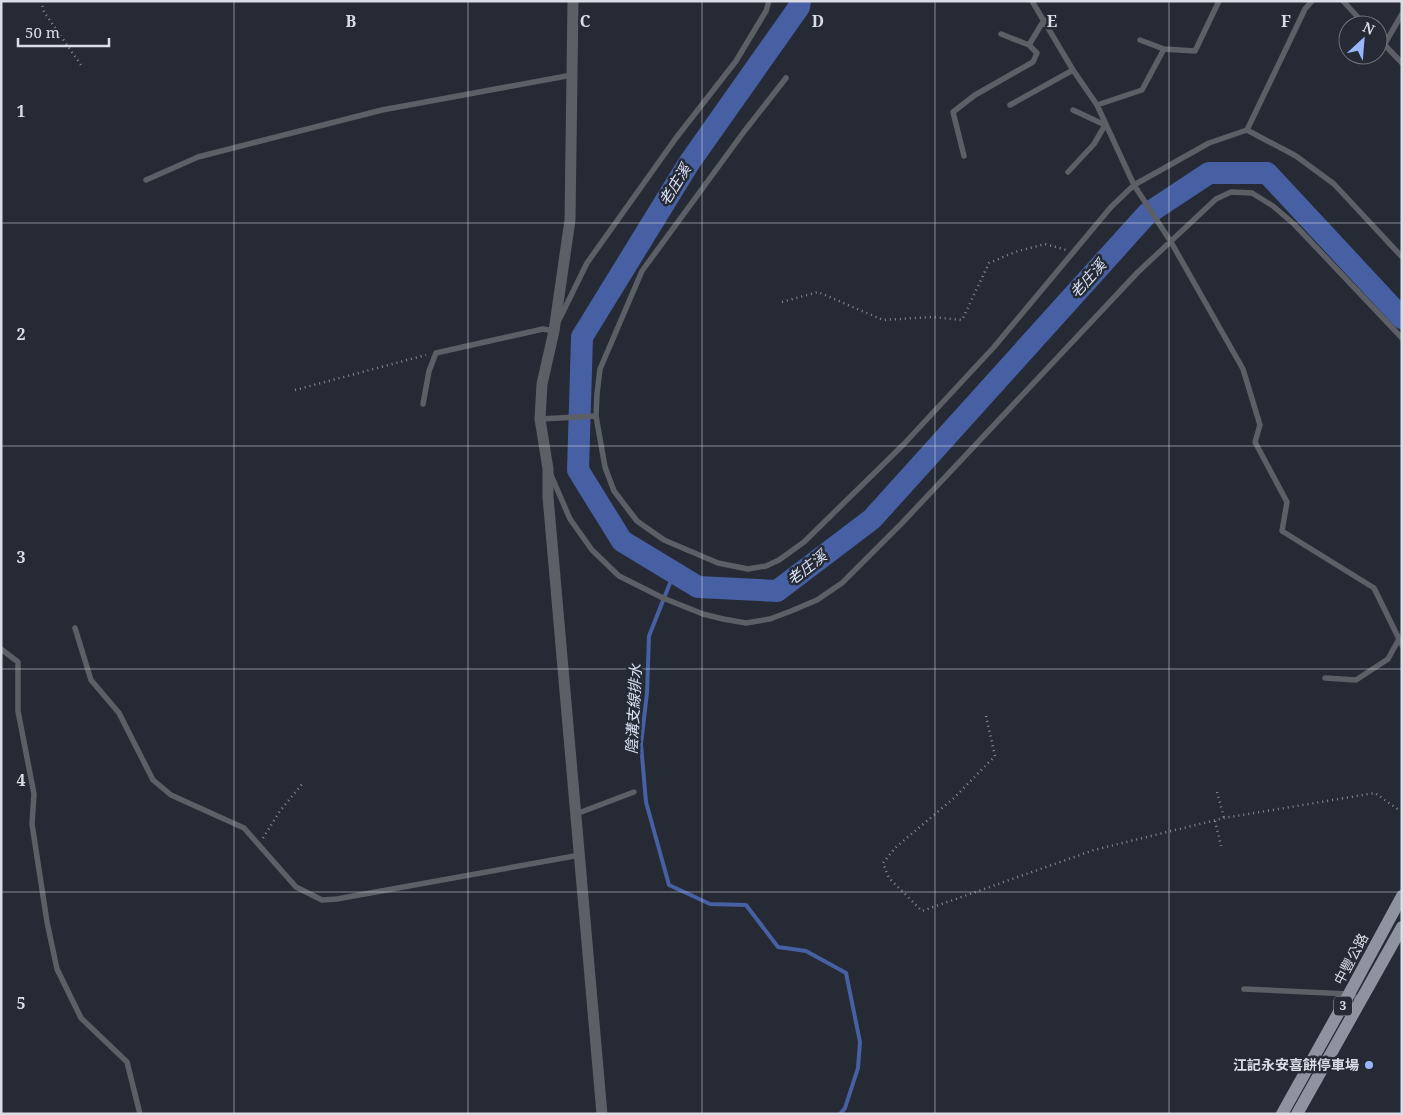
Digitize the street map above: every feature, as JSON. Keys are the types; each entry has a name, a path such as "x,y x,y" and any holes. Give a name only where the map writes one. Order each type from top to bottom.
{"main road":[{"name":"中豐公路","path":"1282,1114 1350,994 1402,896"},
{"name":"中豐公路","path":"1297,1114 1402,927"}],"street":[{"path":"573,1 570,220 554,331 542,384 540,419 548,468 548,497 602,1114"}],"lane":[{"path":"423,404 429,371 436,353 543,329 554,331 587,263 676,138 736,61 766,10 769,1"},
{"path":"1032,1 1073,70 1097,105 1134,185 1169,240 1243,369 1260,425 1255,442 1287,502 1282,530 1374,588 1402,645"},
{"path":"1140,40 1164,49 1195,51 1219,1"},
{"path":"786,78 743,133 642,271 600,370 596,416 605,467 614,490 636,521 664,540 718,563 748,569 766,566 779,560 804,542 902,445 994,347 1112,207 1134,185 1209,143 1247,130 1305,9 1312,1"},
{"path":"1343,1 1356,15"},
{"path":"1388,38 1402,14"},
{"path":"1029,45 1044,20"},
{"path":"964,156 953,112 975,95 1032,62 1037,52 1029,45 1001,34"},
{"path":"1097,105 1142,90 1164,49"},
{"path":"1388,49 1402,63"},
{"path":"1010,105 1073,70"},
{"path":"146,180 198,157 382,110 572,75"},
{"path":"1073,110 1105,125"},
{"path":"1068,172 1094,144 1105,125"},
{"path":"1247,130 1296,156 1334,184 1402,257"},
{"path":"548,468 570,519 592,550 619,576 663,598 703,614 746,623 770,619 818,600 842,583 902,523 1169,240 1216,199 1231,192 1252,193 1273,206 1294,224 1402,338"},
{"path":"540,419 596,416"},
{"path":"75,628 91,680 119,713 153,780 171,795 244,828 296,887 322,900 337,899 580,855"},
{"path":"1325,678 1356,680 1388,659 1399,639"},
{"path":"1,649 18,662 18,712 34,794 32,824 47,922 58,970 81,1018 127,1062 140,1114"},
{"path":"576,814 634,792"},
{"path":"1244,989 1350,994 1361,1000"}],"path":[{"path":"41,1 44,12 83,68"},
{"path":"782,302 818,292 883,320 932,317 962,320 989,263 1015,252 1045,244 1073,253"},
{"path":"295,390 436,353"},
{"path":"986,716 995,756 954,798 895,848 883,863 889,878 922,911 1094,850 1224,818 1375,792 1399,810 1402,810"},
{"path":"258,845 280,811 303,783"},
{"path":"1217,792 1224,818"},
{"path":"1215,821 1221,846"}],"waterway":[{"name":"老庄溪","path":"800,1 799,7 689,163 582,337 578,470 622,541 698,587 777,591 872,519 1147,214 1209,173 1267,173 1402,318"},
{"name":"陰溝支線排水","path":"674,573 649,636 647,693 641,744 646,802 669,885 710,904 746,905 778,947 806,951 846,973 860,1042 858,1068 845,1108 840,1114"}],"place":[{"name":"江記永安喜餅停車場","path":"1369,1065"}]}
